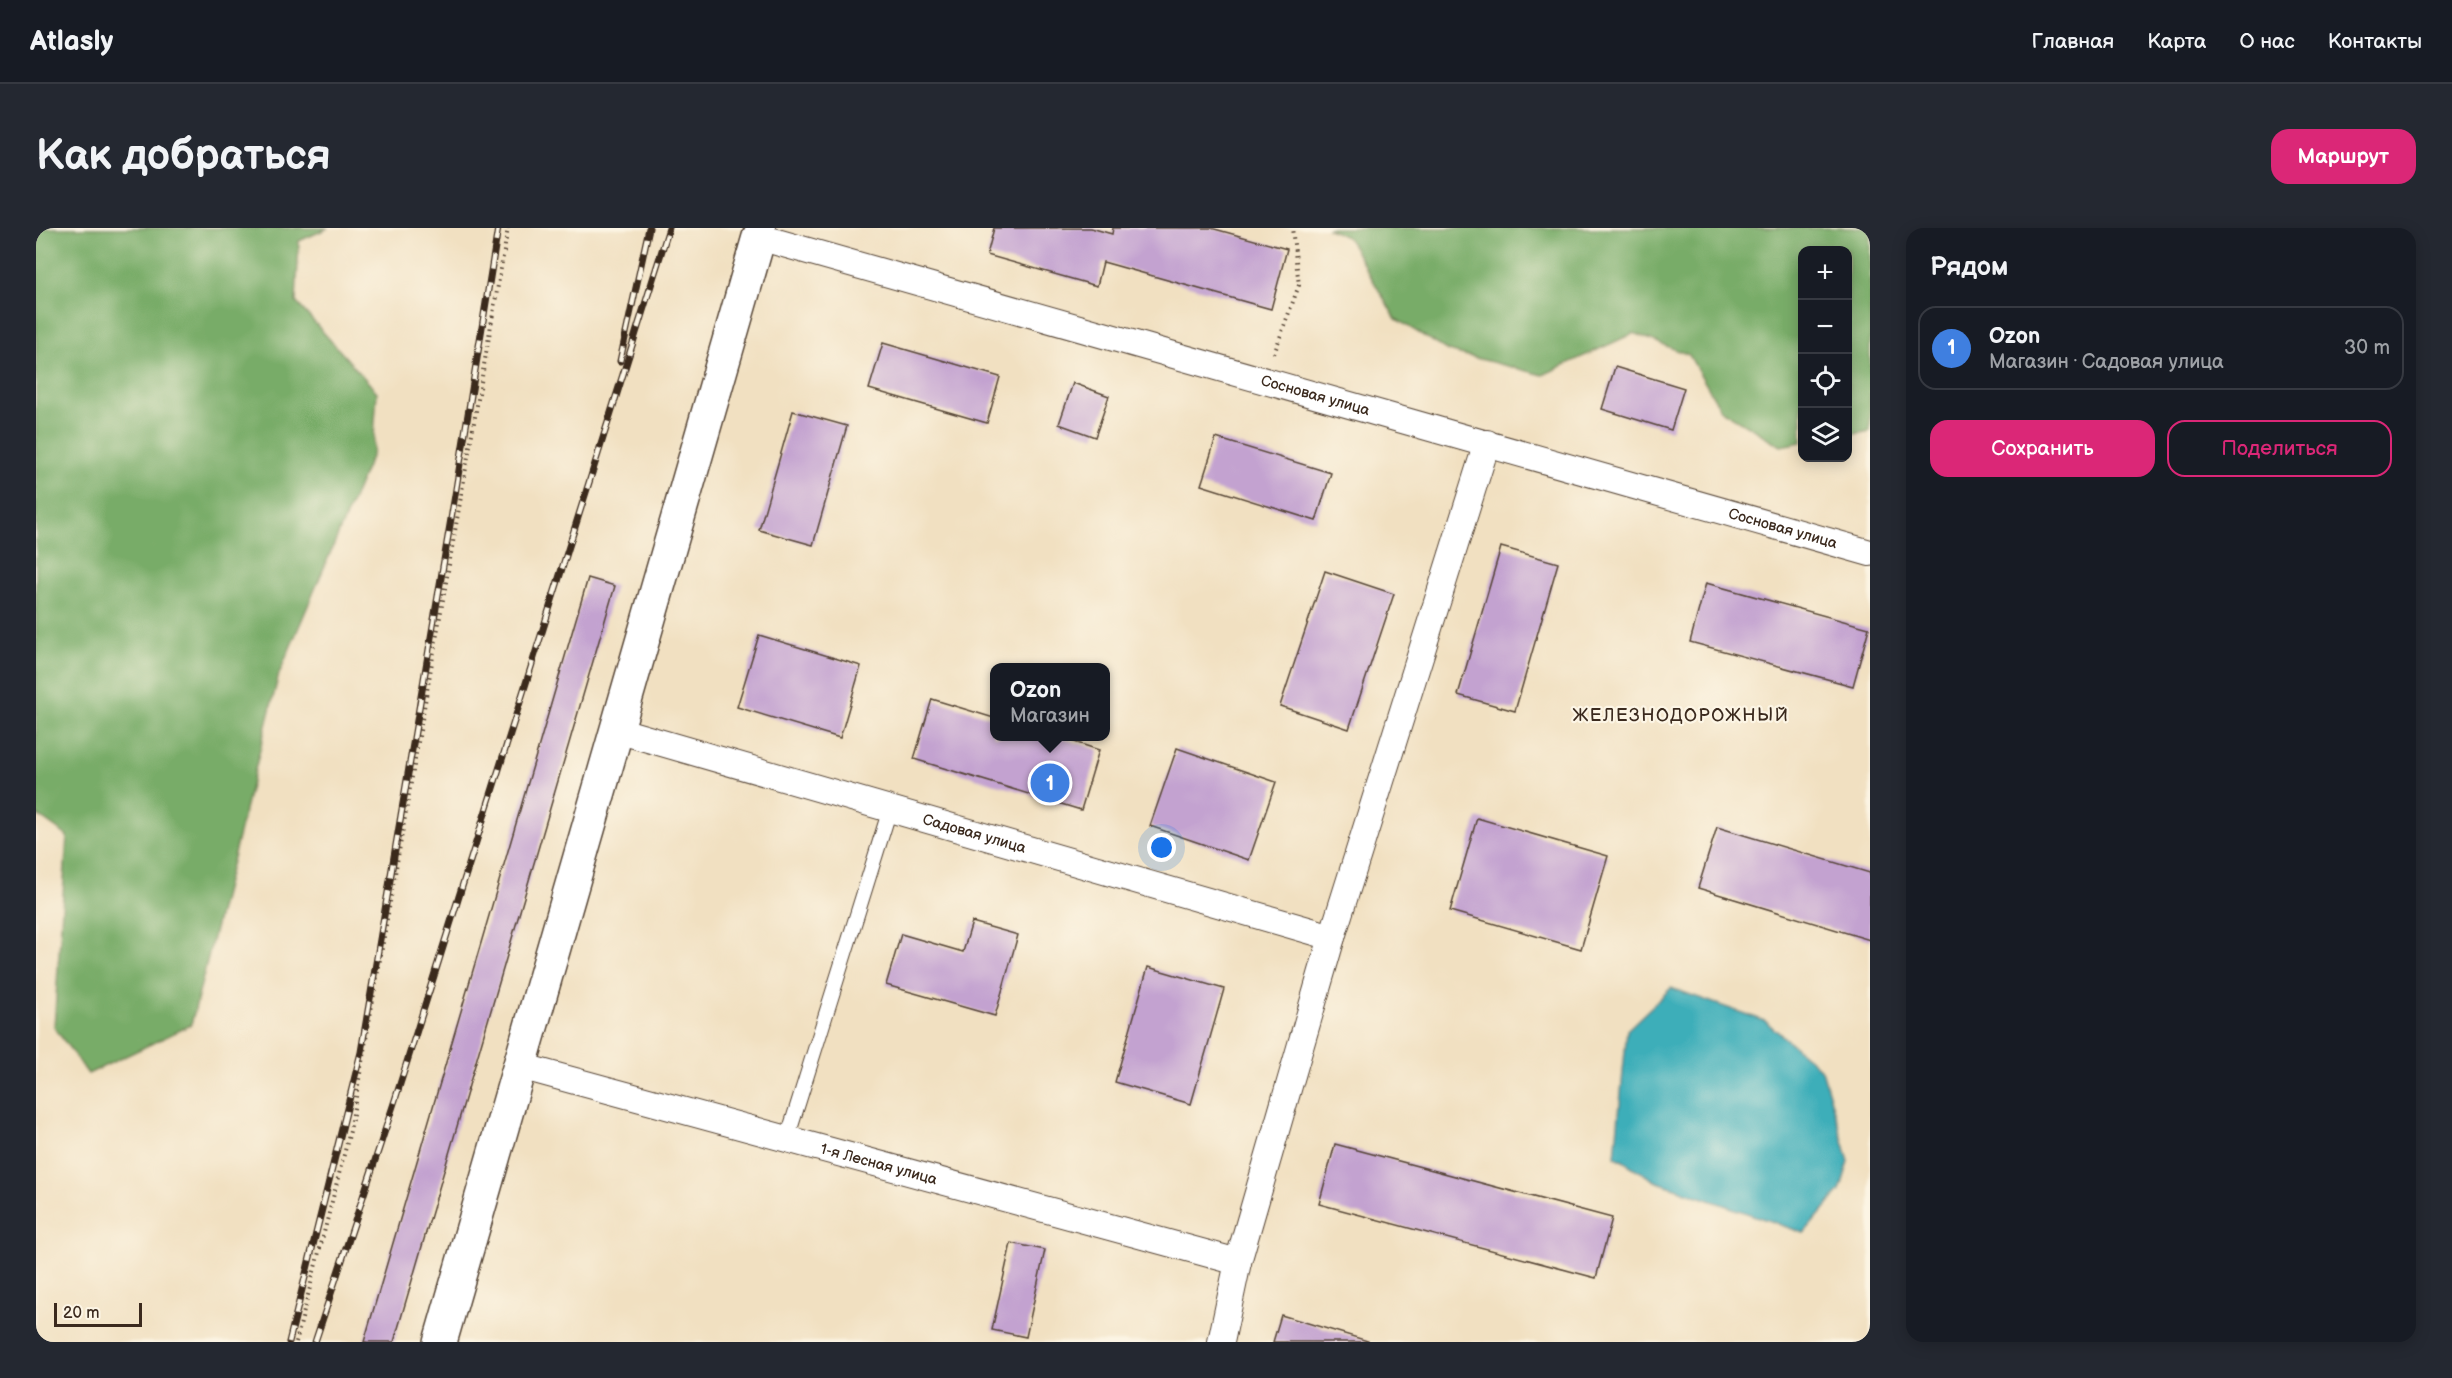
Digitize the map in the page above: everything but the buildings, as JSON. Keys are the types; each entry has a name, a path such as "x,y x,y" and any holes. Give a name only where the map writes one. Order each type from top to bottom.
{"street":[{"name":"Сосновая улица","path":"760,232 1264,380 1870,553"},
{"path":"440,1342 760,232"},
{"path":"1221,1342 1238,1262 1332,937 1487,443"},
{"name":"Садовая улица","path":"617,730 1332,937"},
{"name":"1-я Лесная улица","path":"520,1065 1238,1262"}],"lane":[{"path":"787,1139 890,809"}],"path":[{"path":"296,1342 350,1131 508,228"},
{"path":"1264,380 1299,285 1292,228"}],"green space":[{"path":"36,228 328,228 299,241 296,302 377,392 373,452 279,674 191,1025 88,1074 54,1027 67,836 36,814"},
{"path":"1327,228 1870,228 1870,431 1852,434 1852,246 1798,246 1798,443 1781,446 1721,410 1689,355 1634,333 1543,375 1448,351 1396,319 1348,238"}],"water":[{"path":"1671,988 1765,1021 1822,1070 1849,1161 1840,1191 1804,1233 1655,1181 1615,1156 1627,1030"}],"railway":[{"path":"289,1342 361,1052 498,228"},
{"path":"620,361 649,228"},
{"path":"315,1342 395,1100 669,228"}],"place":[{"name":"Ozon","path":"1050,783"}],"district":[{"name":"ЖЕЛЕЗНОДОРОЖНЫЙ","path":"1681,715"}]}
